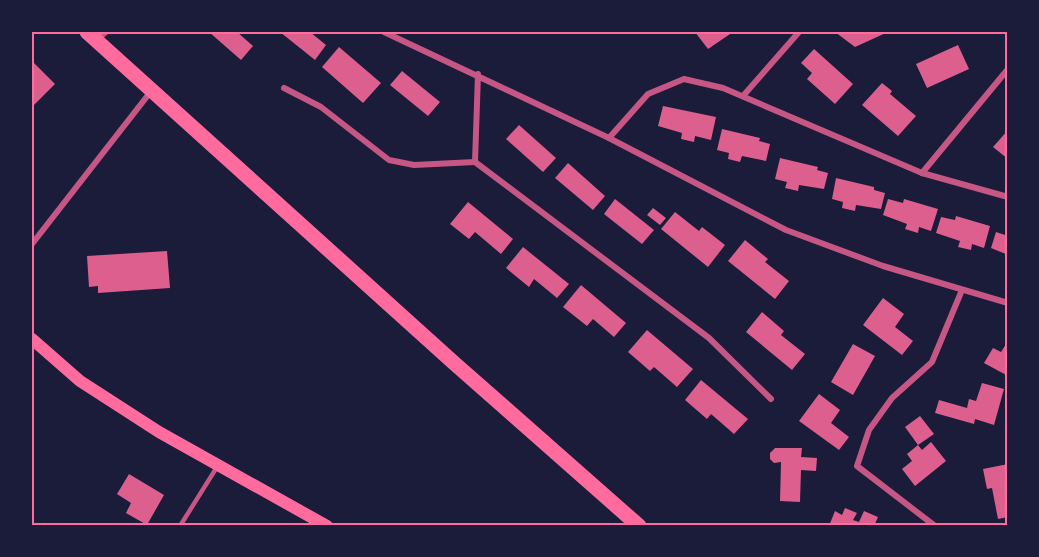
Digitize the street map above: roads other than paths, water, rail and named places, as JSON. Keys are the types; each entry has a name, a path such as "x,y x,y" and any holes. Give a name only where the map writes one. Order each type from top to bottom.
{"highway":[{"path":"97,34 152,90 463,371 639,525"}],"main road":[{"path":"32,339 80,381 159,432 327,525"}],"street":[{"path":"384,32 478,74 609,138 786,230 883,266 1008,303"},
{"path":"743,96 799,32"},
{"path":"922,172 1008,69"},
{"path":"475,162 478,74"},
{"path":"609,138 648,94 684,79 723,88 922,172 1008,197"},
{"path":"284,88 321,107 389,160 414,165 475,162 709,338 771,399"},
{"path":"32,244 152,90"},
{"path":"935,525 857,466 869,430 892,398 932,362 962,290"}],"lane":[{"path":"180,525 219,464"}]}
